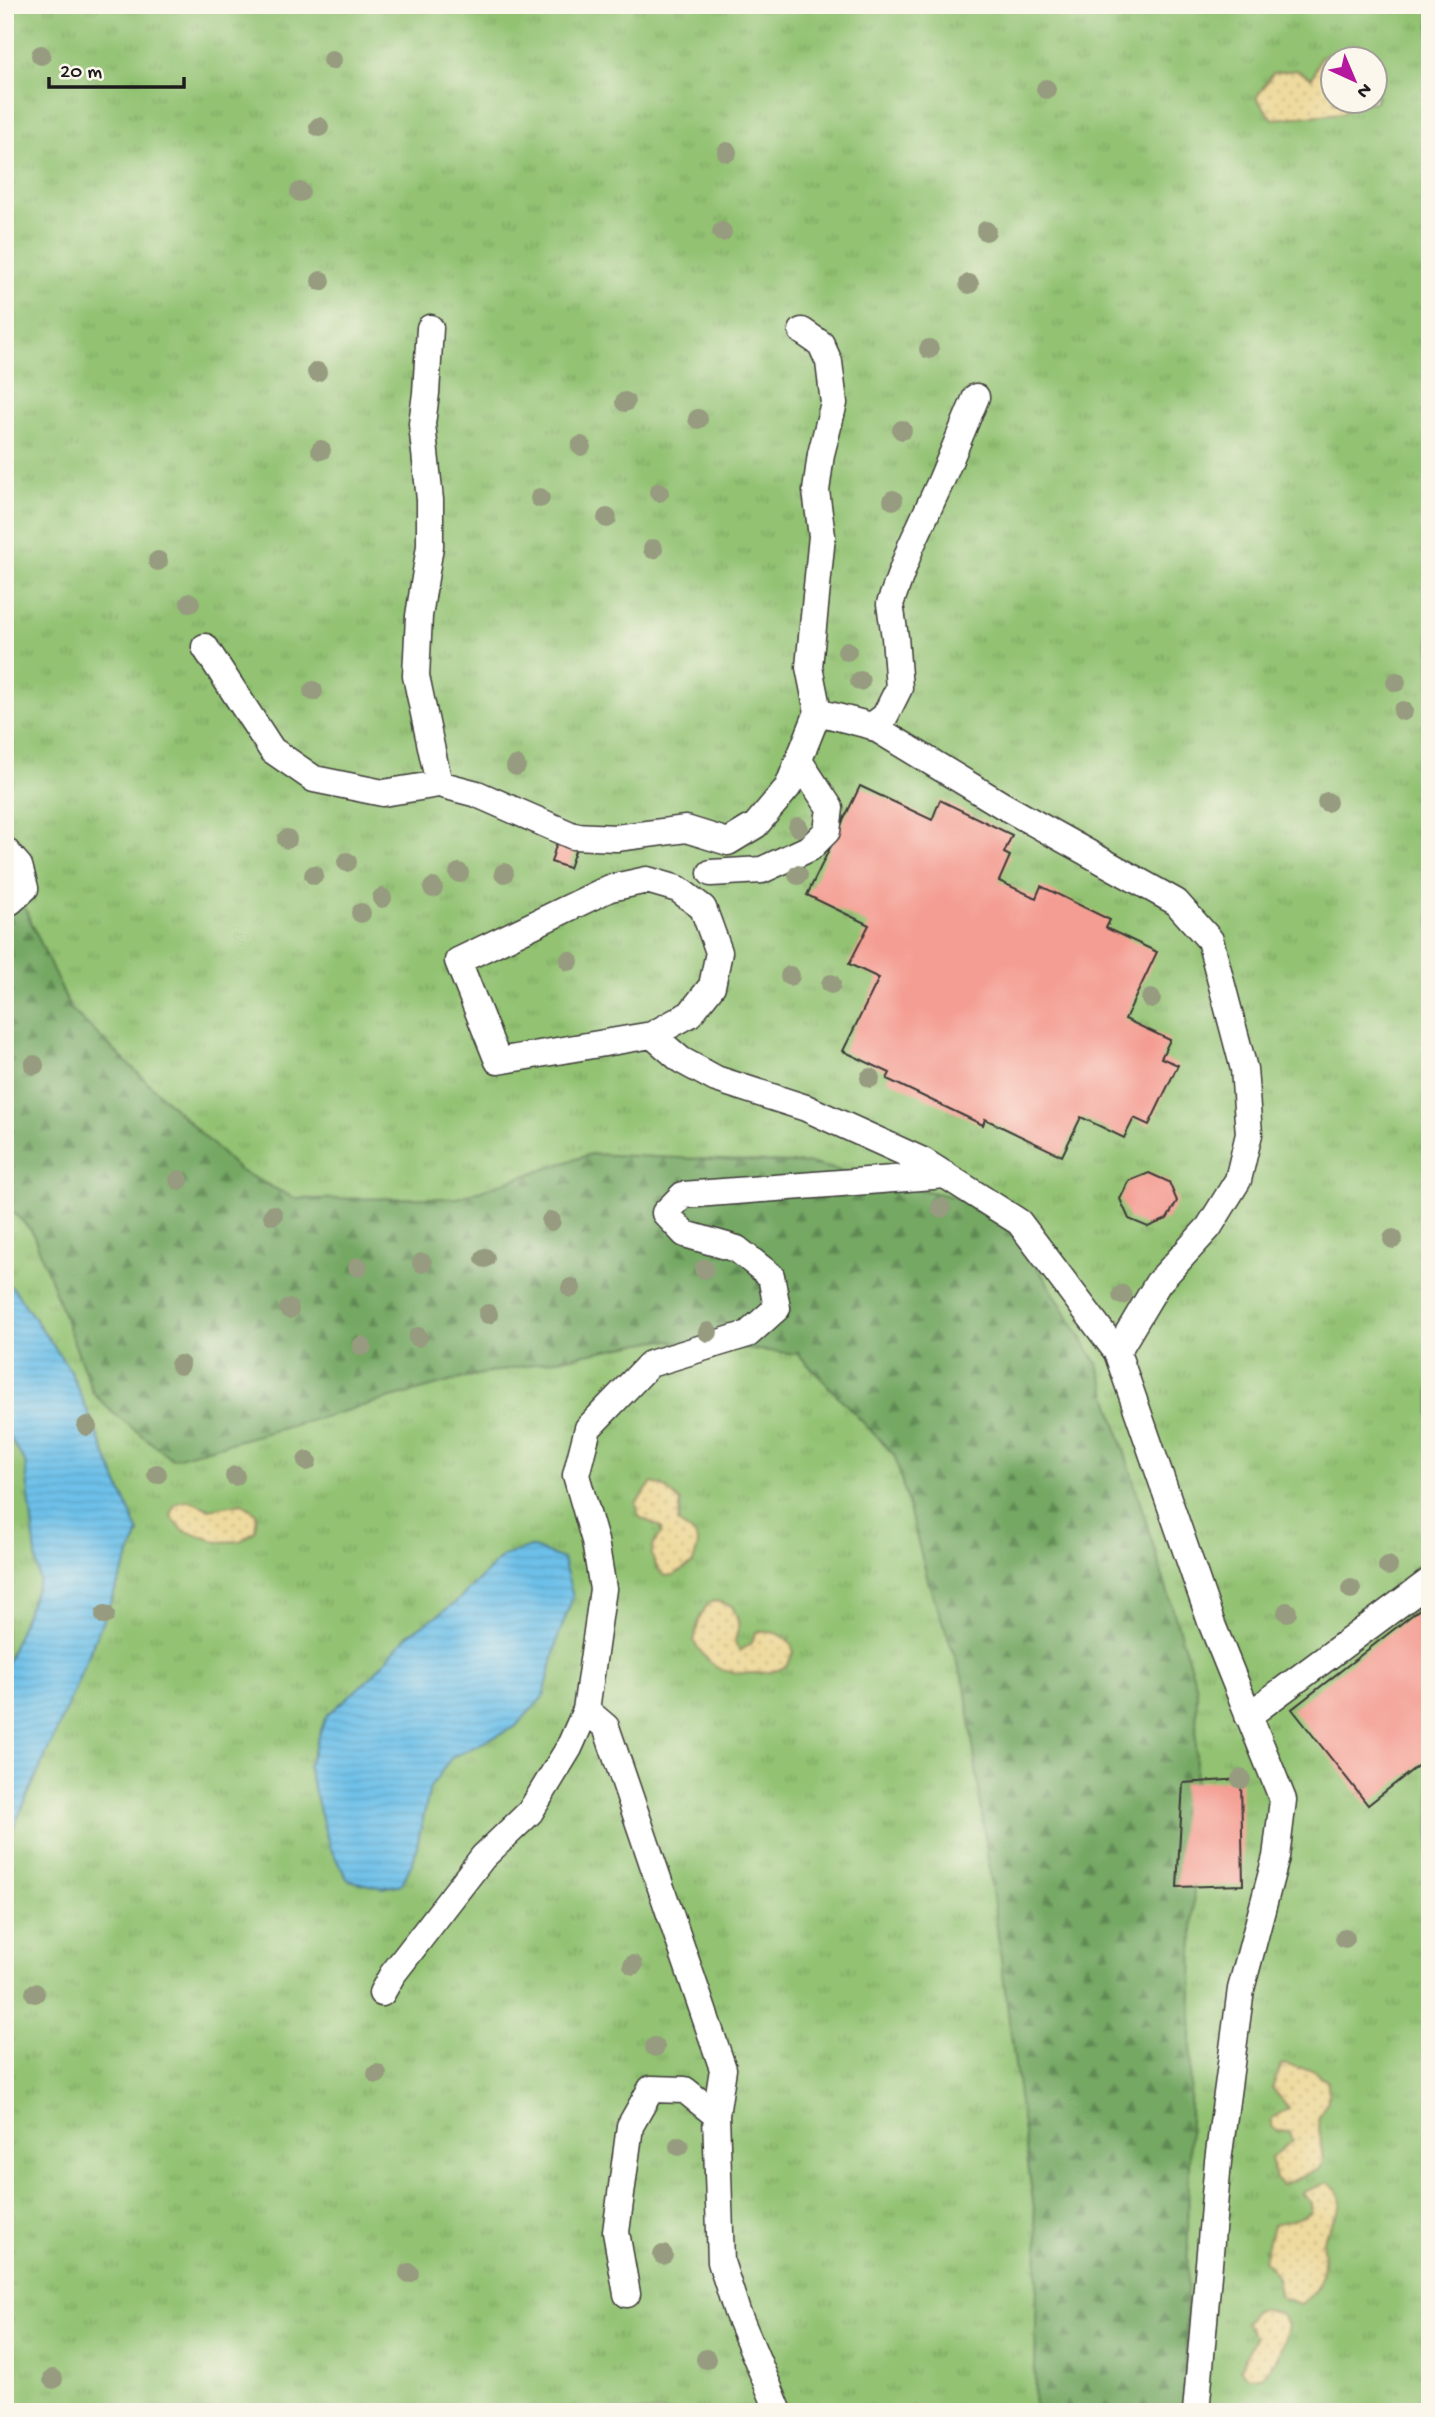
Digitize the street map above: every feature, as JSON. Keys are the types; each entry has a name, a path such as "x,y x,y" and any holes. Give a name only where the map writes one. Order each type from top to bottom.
{"lane":[{"path":"430,328 422,424 430,500 430,546 419,616 416,676 439,784"},
{"path":"711,873 728,842 756,825 788,787 818,712 809,667 822,536 816,491 821,454 834,403 830,362 821,344 802,331"},
{"path":"872,726 885,716 899,688 890,604 911,546 976,397"},
{"path":"205,647 272,750 314,779 383,793 439,784 477,793 573,836 616,838 686,829 728,842"},
{"path":"818,712 872,726 1002,805 1176,902 1210,940 1244,1069 1249,1134 1238,1180 1209,1227 1158,1283 1117,1352"},
{"path":"678,889 711,873 762,870 810,848 827,831 830,807 799,761"},
{"path":"5,850 19,866 24,888 11,901 5,900"},
{"path":"647,880 678,889 703,908 719,953 712,986 690,1014 652,1035 498,1061 458,961 610,888 647,880"},
{"path":"652,1035 681,1060 716,1079 806,1108 923,1161 1019,1222 1117,1352 1211,1622 1283,1800 1276,1857 1241,1989 1218,2161 1196,2412"},
{"path":"382,1993 392,1975 483,1857 530,1812 569,1748 586,1710 603,1589 595,1541 576,1475 588,1428 650,1364 748,1334 778,1308 771,1276 737,1249 685,1234 665,1213 683,1195 946,1175"},
{"path":"1248,1716 1430,1581"},
{"path":"586,1710 606,1727 723,2069 716,2115 721,2262 737,2312 779,2412"},
{"path":"627,2294 617,2232 630,2126 651,2089 685,2090 716,2115"}],"green space":[{"path":"5,5 1430,5 1430,2412 5,2412"},
{"path":"5,864 70,1008 240,1171 296,1199 457,1198 591,1154 813,1164 957,1198 1019,1237 1098,1365 1197,1688 1185,2412 1034,2412 1038,2240 965,1685 929,1584 895,1456 798,1354 658,1340 467,1377 172,1459 112,1412 93,1393 32,1231 5,1204"}],"sand":[{"path":"1320,58 1320,115 1273,119 1256,98 1273,73 1296,70 1312,78"},
{"path":"652,1483 663,1486 681,1502 678,1523 695,1535 698,1545 693,1563 674,1575 664,1576 653,1560 653,1545 661,1534 661,1527 639,1517 636,1503"},
{"path":"188,1500 209,1509 242,1503 257,1514 255,1531 240,1541 218,1542 182,1530 171,1516 175,1504"},
{"path":"713,1600 732,1606 738,1623 735,1643 740,1651 750,1644 756,1632 775,1633 784,1637 794,1652 785,1666 761,1673 740,1673 722,1670 710,1662 694,1642 702,1614"},
{"path":"1282,2064 1315,2071 1328,2082 1328,2100 1318,2119 1323,2161 1320,2169 1282,2185 1276,2179 1270,2159 1293,2140 1289,2132 1276,2131 1272,2126 1272,2118 1289,2108 1272,2088"},
{"path":"1328,2182 1336,2190 1341,2204 1323,2240 1324,2264 1321,2277 1316,2289 1301,2304 1281,2298 1276,2274 1264,2260 1273,2225 1311,2212 1311,2203 1301,2193"},
{"path":"1265,2309 1281,2313 1288,2324 1286,2333 1280,2353 1268,2370 1262,2377 1249,2377 1240,2369 1255,2337 1245,2323 1254,2311"}],"water":[{"path":"5,1283 14,1289 70,1370 139,1533 65,1712 5,1847 5,1667 39,1581 25,1462 5,1430"},
{"path":"531,1547 563,1559 573,1597 558,1637 544,1696 515,1727 451,1758 430,1788 414,1859 402,1884 383,1888 348,1880 330,1848 308,1767 326,1716 371,1677 408,1635 454,1604 503,1556"}],"building":[{"path":"860,786 932,820 940,800 1012,835 1004,853 1010,856 999,881 1036,898 1041,886 1110,920 1106,928 1157,952 1125,1019 1170,1040 1161,1058 1178,1065 1149,1125 1134,1118 1124,1138 1081,1117 1062,1156 985,1119 983,1125 887,1079 890,1073 843,1051 879,978 849,964 869,925 807,895"},
{"path":"557,842 576,848 569,868 551,862"},
{"path":"1149,1173 1169,1182 1177,1201 1167,1219 1148,1227 1129,1219 1120,1199 1129,1181"},
{"path":"1430,1601 1430,1756 1368,1805 1292,1709"},
{"path":"1241,1779 1243,1885 1177,1887 1183,1783"}]}
